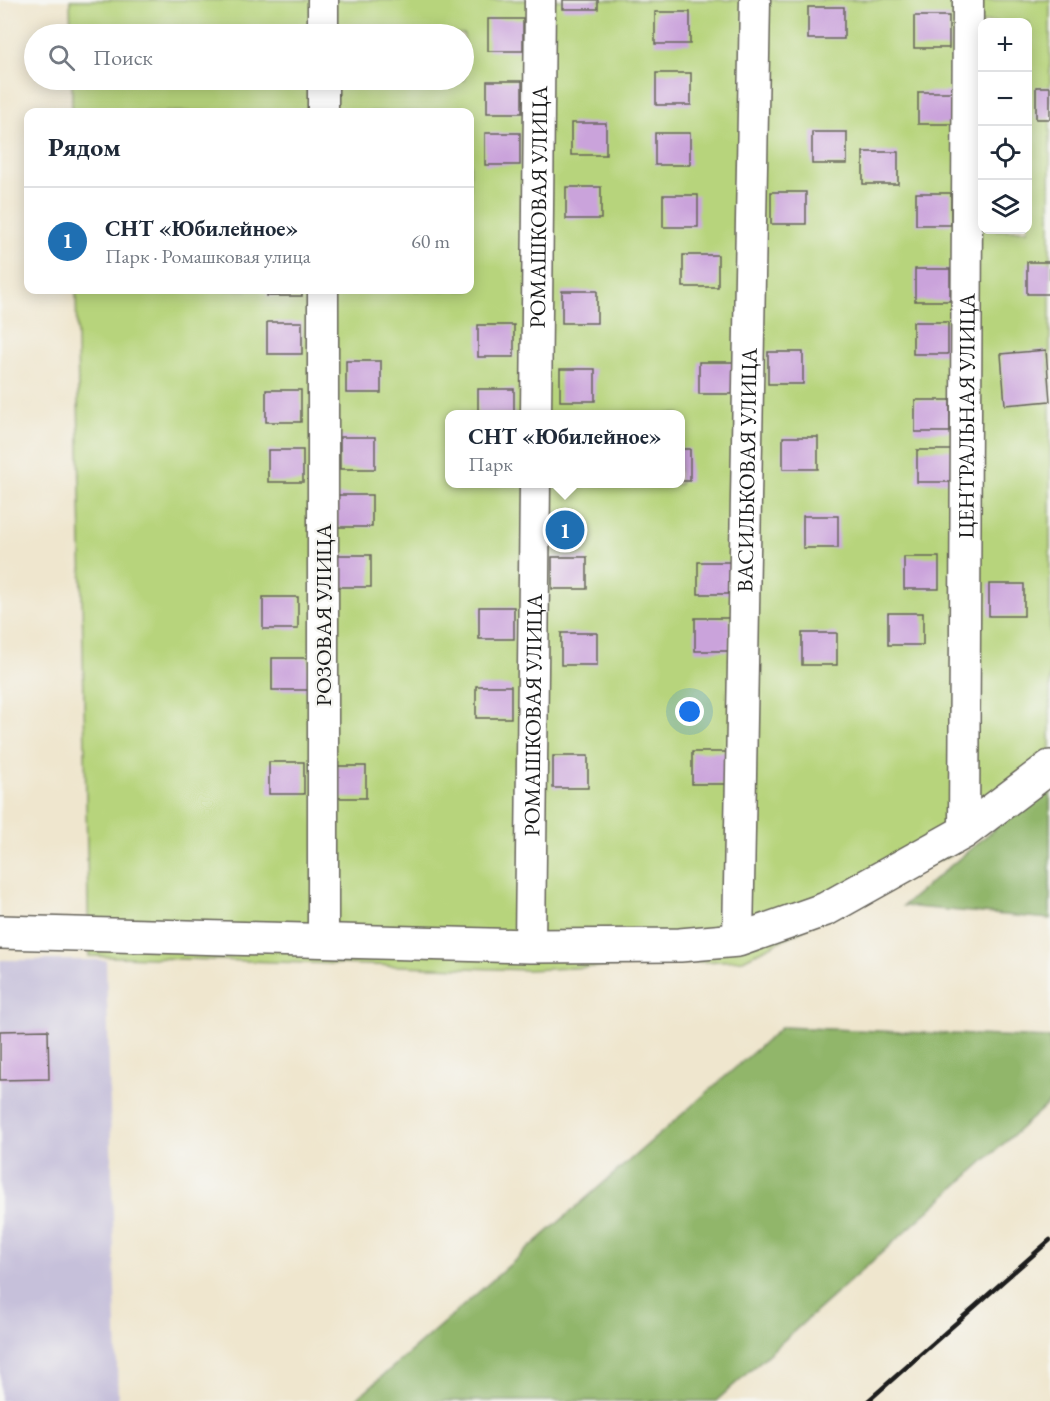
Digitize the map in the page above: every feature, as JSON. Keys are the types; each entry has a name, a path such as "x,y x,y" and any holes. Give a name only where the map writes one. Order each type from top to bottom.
{"street":[{"path":"323,0 323,24"},
{"name":"РОМАШКОВАЯ УЛИЦА","path":"536,410 540,0"},
{"name":"ВАСИЛЬКОВАЯ УЛИЦА","path":"738,940 755,0"},
{"name":"ЦЕНТРАЛЬНАЯ УЛИЦА","path":"964,832 968,0"},
{"path":"323,90 323,108"},
{"name":"РОЗОВАЯ УЛИЦА","path":"323,294 323,941"},
{"name":"РОМАШКОВАЯ УЛИЦА","path":"530,946 535,488"},
{"path":"0,932 530,946 680,945 738,940 826,909 964,832 1050,767"}],"shaded area":[{"path":"0,960 106,960 118,1401 0,1401"}],"green space":[{"path":"70,0 1050,0 1050,771 955,852 743,960 528,970 89,956 76,294 474,294 474,108 72,108 72,90 474,90 474,24 71,24"},
{"path":"1050,782 1050,919 903,906"},
{"path":"782,1027 1050,1038 1050,1102 716,1401 354,1401"}],"building":[{"path":"563,0 598,0 598,9 563,9"},
{"path":"808,7 844,7 844,39 808,39"},
{"path":"655,12 690,12 690,44 655,44"},
{"path":"914,16 949,16 949,48 914,48"},
{"path":"488,19 523,19 523,51 488,51"},
{"path":"656,73 691,73 691,105 656,105"},
{"path":"487,81 522,81 522,113 487,113"},
{"path":"1036,87 1050,87 1050,119 1036,119"},
{"path":"918,92 953,92 953,124 918,124"},
{"path":"571,123 606,123 606,155 571,155"},
{"path":"812,132 847,132 847,164 812,164"},
{"path":"485,133 520,133 520,165 485,165"},
{"path":"655,133 690,133 690,165 655,165"},
{"path":"863,152 898,152 898,184 863,184"},
{"path":"566,187 601,187 601,219 566,219"},
{"path":"771,192 806,192 806,224 771,224"},
{"path":"916,193 951,193 951,225 916,225"},
{"path":"663,195 698,195 698,227 663,227"},
{"path":"683,255 718,255 718,287 683,287"},
{"path":"1027,262 1050,262 1050,294 1027,294"},
{"path":"915,269 950,269 950,301 915,301"},
{"path":"562,291 597,291 597,323 562,323"},
{"path":"267,294 302,294 302,296 267,296"},
{"path":"267,322 302,322 302,354 267,354"},
{"path":"913,322 948,322 948,354 913,354"},
{"path":"478,325 514,325 514,357 478,357"},
{"path":"1046,350 1050,401 1005,405 1001,354"},
{"path":"768,352 803,352 803,384 768,384"},
{"path":"346,361 381,361 381,393 346,393"},
{"path":"699,362 734,362 734,394 699,394"},
{"path":"560,369 595,369 595,401 560,401"},
{"path":"478,389 514,389 514,410 478,410"},
{"path":"266,390 301,390 301,422 266,422"},
{"path":"915,400 950,400 950,432 915,432"},
{"path":"340,437 375,437 375,469 340,469"},
{"path":"783,437 818,437 818,469 783,469"},
{"path":"685,449 690,449 690,481 685,481"},
{"path":"268,450 303,450 303,482 268,482"},
{"path":"917,450 952,450 952,482 917,482"},
{"path":"337,495 372,495 372,527 337,527"},
{"path":"803,516 838,516 838,548 803,548"},
{"path":"336,555 371,555 371,587 336,587"},
{"path":"552,557 587,557 587,589 552,589"},
{"path":"904,557 939,557 939,589 904,589"},
{"path":"698,562 733,562 733,594 698,594"},
{"path":"989,584 1024,584 1024,616 989,616"},
{"path":"263,597 298,597 298,629 263,629"},
{"path":"479,607 514,607 514,639 479,639"},
{"path":"888,613 923,613 923,645 888,645"},
{"path":"695,618 730,618 730,651 695,651"},
{"path":"561,633 597,633 597,665 561,665"},
{"path":"802,633 837,633 837,665 802,665"},
{"path":"272,658 308,658 308,690 272,690"},
{"path":"476,686 511,686 511,718 476,718"},
{"path":"692,752 727,752 727,784 692,784"},
{"path":"553,756 588,756 588,788 553,788"},
{"path":"269,762 304,762 304,794 269,794"},
{"path":"330,766 366,766 366,798 330,798"},
{"path":"48,1030 49,1079 0,1080 0,1031"}],"railway":[{"path":"868,1401 1050,1240"}],"place":[{"name":"СНТ «Юбилейное»","path":"565,530"}]}
